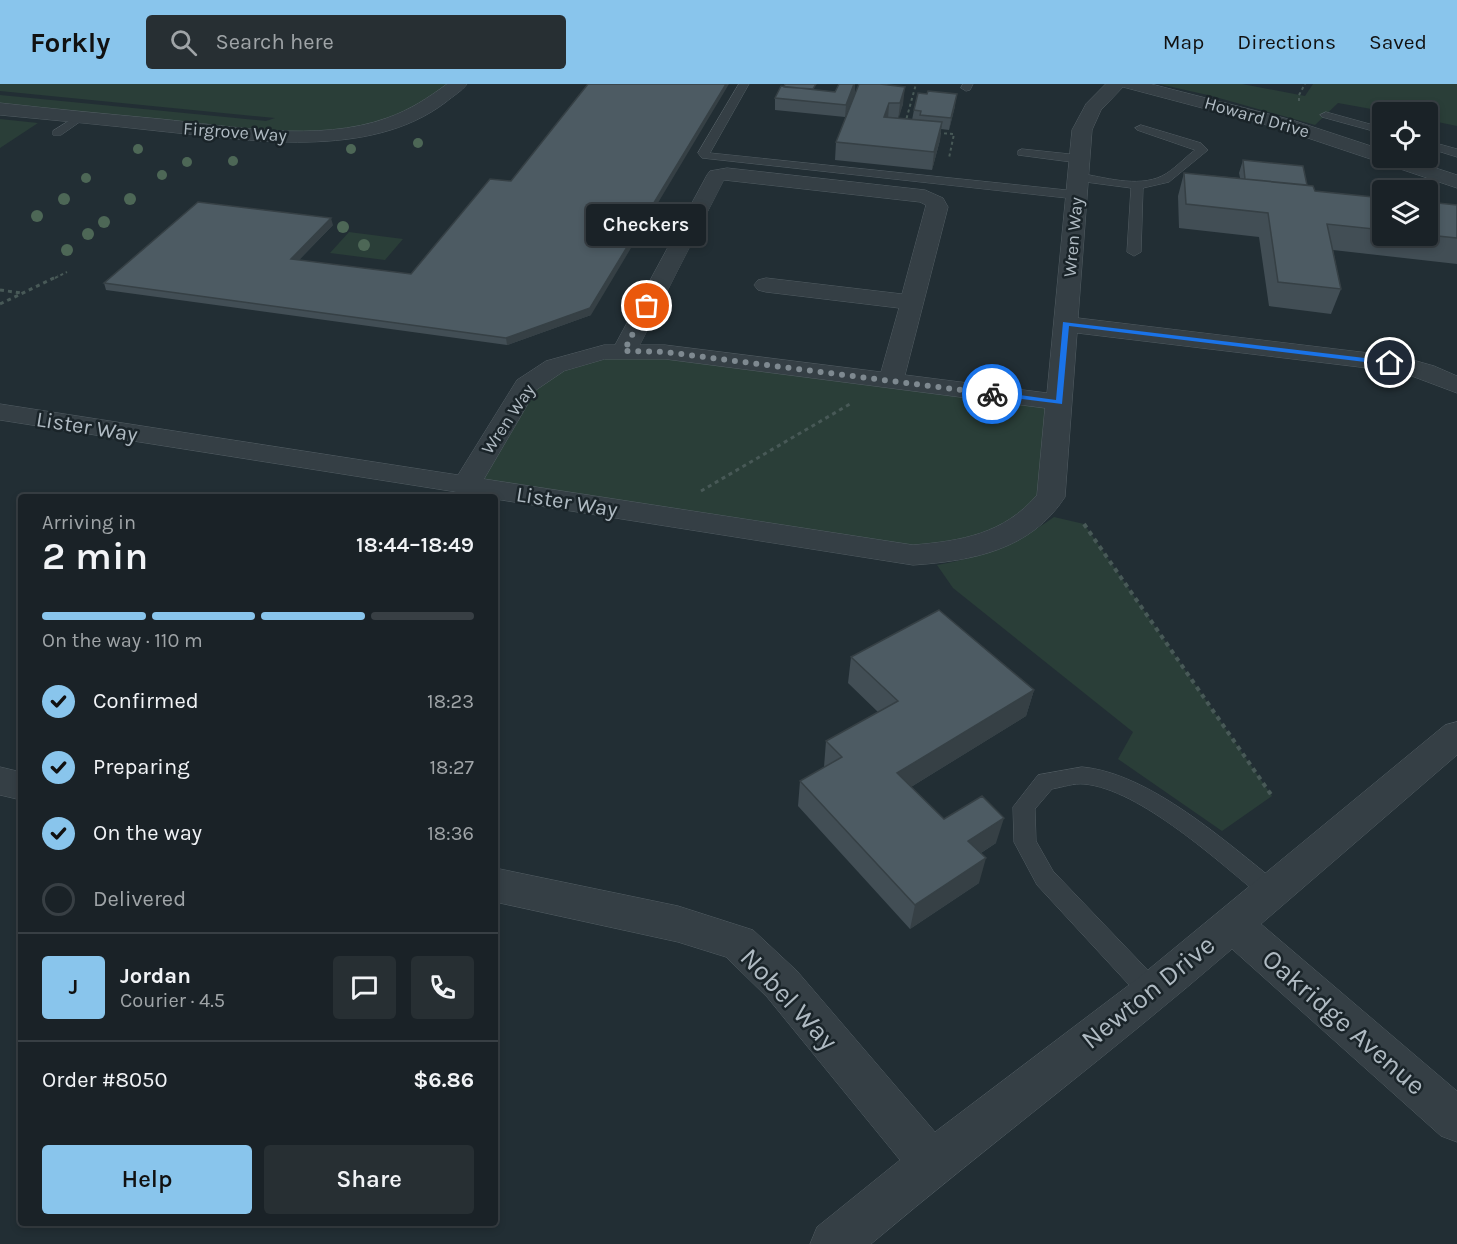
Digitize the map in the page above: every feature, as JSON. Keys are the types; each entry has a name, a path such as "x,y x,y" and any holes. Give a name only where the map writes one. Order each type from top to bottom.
{"street":[{"name":"Firgrove Way","path":"0,109 268,136 322,135 371,127 408,116 437,101 458,84"},
{"name":"Wren Way","path":"991,542 1022,528 1040,513 1051,497 1082,130 1086,118 1116,84"},
{"name":"Howard Drive","path":"1130,84 1220,105 1372,153"},
{"name":"Howard Drive","path":"1417,168 1457,182"},
{"path":"624,351 715,179 722,173 932,198 937,207 891,381"},
{"path":"766,285 911,302"},
{"path":"1066,324 1402,365 1425,371 1457,385"},
{"name":"Wren Way","path":"466,485 477,463 526,385 555,366 585,356 624,351 665,352 1059,402"},
{"name":"Lister Way","path":"0,412 913,555 956,552 991,542"},
{"name":"Newton Drive","path":"834,1244 932,1163 1152,992 1457,735"},
{"path":"0,781 18,785"},
{"name":"Nobel Way","path":"498,886 678,924 739,943 782,984 932,1163"},
{"name":"Oakridge Avenue","path":"1232,924 1457,1120"}],"lane":[{"path":"744,84 704,153 706,156 1078,177 1137,183 1167,178 1202,150 1197,145 1141,128"},
{"path":"1326,115 1372,128"},
{"path":"57,133 80,117"},
{"path":"1350,145 1372,133"},
{"path":"1438,147 1457,153"},
{"path":"1022,153 1078,177"},
{"path":"1134,252 1137,183"},
{"path":"1152,992 1045,878 1025,842 1024,807 1046,781 1086,776 1126,788 1160,807 1271,891"}],"path":[{"path":"904,129 916,84"},
{"path":"934,132 954,134 947,166"},
{"path":"0,304 67,272"},
{"path":"0,290 22,293"},
{"path":"659,515 891,381"},
{"path":"1084,525 1272,796"}],"green space":[{"path":"0,84 458,84 415,113 322,135 0,109 0,95 266,121 275,118 0,91"},
{"path":"1159,84 1242,84 1305,96 1313,84 1457,84 1457,126 1438,122 1438,102 1372,102 1372,109 1338,103 1315,125 1212,96"},
{"path":"0,119 38,123 0,148"},
{"path":"349,232 403,239 385,260 330,253"},
{"path":"624,351 1059,402 1051,497 956,552 466,485 541,374"},
{"path":"1054,517 1084,524 1272,796 1222,831 1118,759 1133,732 953,588 937,565 998,548"}],"building":[{"path":"588,84 726,84 590,308 506,338 104,283 198,202 331,218 291,259 411,274 490,179 511,181"},
{"path":"785,84 816,84 813,89 784,87"},
{"path":"839,84 854,84 846,105 775,98 781,86 835,92"},
{"path":"859,84 905,87 900,103 889,103 884,117 942,122 934,152 836,142"},
{"path":"928,91 957,94 951,118 920,115 921,111 914,110 918,93 927,94"},
{"path":"1243,160 1303,166 1307,185 1245,179"},
{"path":"1184,173 1313,186 1315,191 1372,197 1372,229 1327,224 1341,289 1278,282 1268,213 1186,204"},
{"path":"1438,203 1457,205 1457,238 1438,236"},
{"path":"939,610 1034,690 897,773 944,819 982,796 1004,818 968,841 986,858 915,905 800,781 842,757 826,741 898,701 851,657"}],"way so far":[{"path":"647,306 624,351 665,352 992,394"}],"place":[{"name":"Checkers","path":"647,306"}],"route":[{"path":"992,394 1059,402 1066,324 1390,363"}]}
